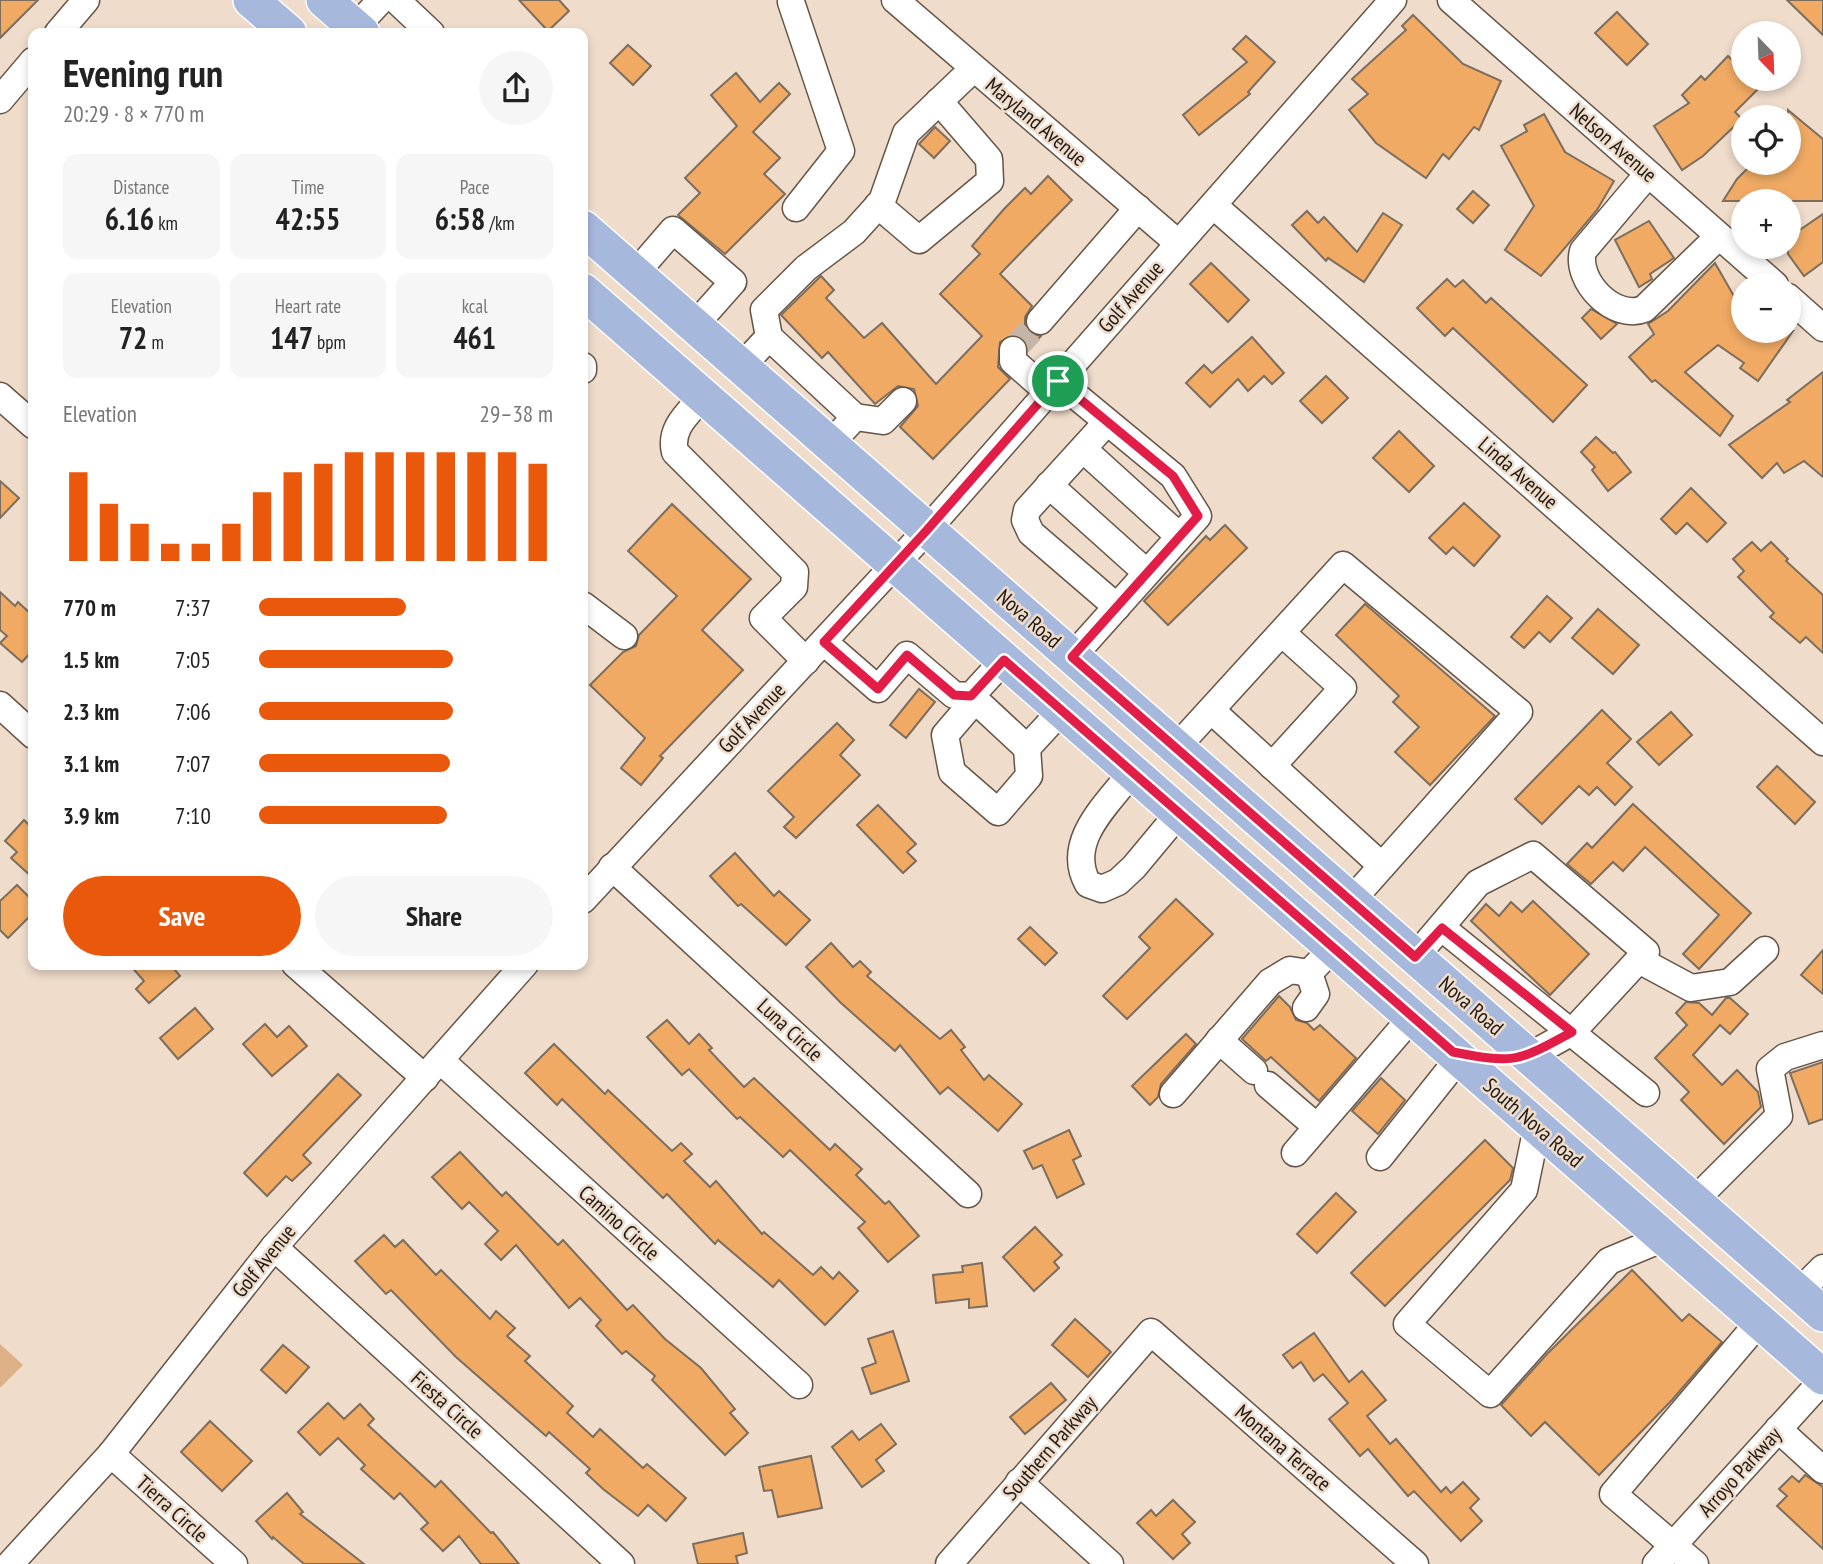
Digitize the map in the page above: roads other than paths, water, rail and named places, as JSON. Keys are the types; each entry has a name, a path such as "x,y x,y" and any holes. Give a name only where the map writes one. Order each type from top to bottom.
{"main road":[{"path":"251,0 283,28"},
{"path":"324,0 357,28"},
{"name":"Nova Road","path":"588,232 1811,1303"},
{"path":"588,295 896,565"},
{"name":"South Nova Road","path":"896,565 1823,1378"},
{"path":"1180,813 1220,811 1262,823"},
{"path":"1456,1055 1493,1060 1529,1056"}],"street":[{"path":"62,28 86,0"},
{"path":"360,28 381,0"},
{"path":"396,0 426,28"},
{"name":"Maryland Avenue","path":"895,0 1178,243"},
{"name":"Golf Avenue","path":"588,894 896,565 1393,0"},
{"name":"Nelson Avenue","path":"1451,0 1761,273"},
{"path":"791,2 841,151 796,208"},
{"path":"0,100 28,67"},
{"path":"903,401 883,421 855,417 769,337 764,310 806,268 854,232 878,205 906,133 973,69"},
{"path":"878,205 919,240 990,181 989,159 939,102"},
{"path":"1648,174 1583,251 1580,264 1588,283 1607,302 1622,312 1632,314 1644,309 1719,236"},
{"name":"Linda Avenue","path":"1213,205 1823,742"},
{"path":"1040,321 1138,208"},
{"path":"635,274 673,230 733,282 694,326"},
{"path":"1801,309 1823,328"},
{"path":"741,367 769,337"},
{"path":"1013,350 1013,361 1107,422 1173,476 1198,516 1072,657"},
{"path":"0,396 28,421"},
{"path":"703,396 675,430 675,452 795,572 794,587 763,618 806,661"},
{"path":"830,444 855,417"},
{"path":"1107,422 1027,510 1025,520 1031,533 1117,607"},
{"path":"1083,449 1179,536"},
{"path":"1049,485 1147,573"},
{"path":"1177,748 1343,565 1519,712 1351,901"},
{"path":"588,610 624,636"},
{"path":"1272,766 1343,688 1282,632"},
{"path":"824,642 878,689 907,655 954,695 973,698 1027,748 1030,776 998,812 952,772 945,735 973,698 1004,660"},
{"path":"0,705 28,730"},
{"path":"1027,748 1062,710"},
{"path":"1211,710 1382,866"},
{"path":"1132,772 1085,832 1081,860 1082,874 1088,884 1102,889 1118,882 1180,813"},
{"path":"1415,957 1478,883 1533,855 1646,952 1572,1032 1529,1056"},
{"name":"Luna Circle","path":"612,867 968,1194"},
{"path":"1442,928 1646,1093"},
{"path":"1309,973 1333,948"},
{"path":"1639,960 1691,988 1730,982 1765,950"},
{"name":"Camino Circle","path":"303,970 432,1069 799,1385"},
{"name":"Golf Avenue","path":"10,1564 111,1454 274,1247 521,970"},
{"path":"1172,1094 1270,982 1290,970 1309,973"},
{"path":"1306,1008 1316,994 1309,973"},
{"path":"1295,1153 1412,1017"},
{"path":"1219,1040 1317,1127"},
{"path":"1694,1201 1779,1116 1770,1069 1785,1057 1823,1045"},
{"path":"1380,1157 1456,1055"},
{"path":"1537,1127 1524,1190 1407,1324 1490,1394 1609,1261 1664,1238"},
{"name":"Fiesta Circle","path":"274,1247 621,1564"},
{"path":"1811,1303 1823,1268"},
{"path":"1695,1564 1665,1554 1613,1494 1760,1321"},
{"name":"Southern Parkway","path":"949,1564 1151,1332"},
{"name":"Montana Terrace","path":"1151,1332 1415,1564"},
{"name":"Arroyo Parkway","path":"1665,1554 1823,1378"},
{"path":"1778,1429 1823,1470"},
{"name":"Tierra Circle","path":"111,1454 234,1564"},
{"path":"1020,1482 1110,1564"}],"tunnel":[{"path":"1013,350 1040,321"}]}
